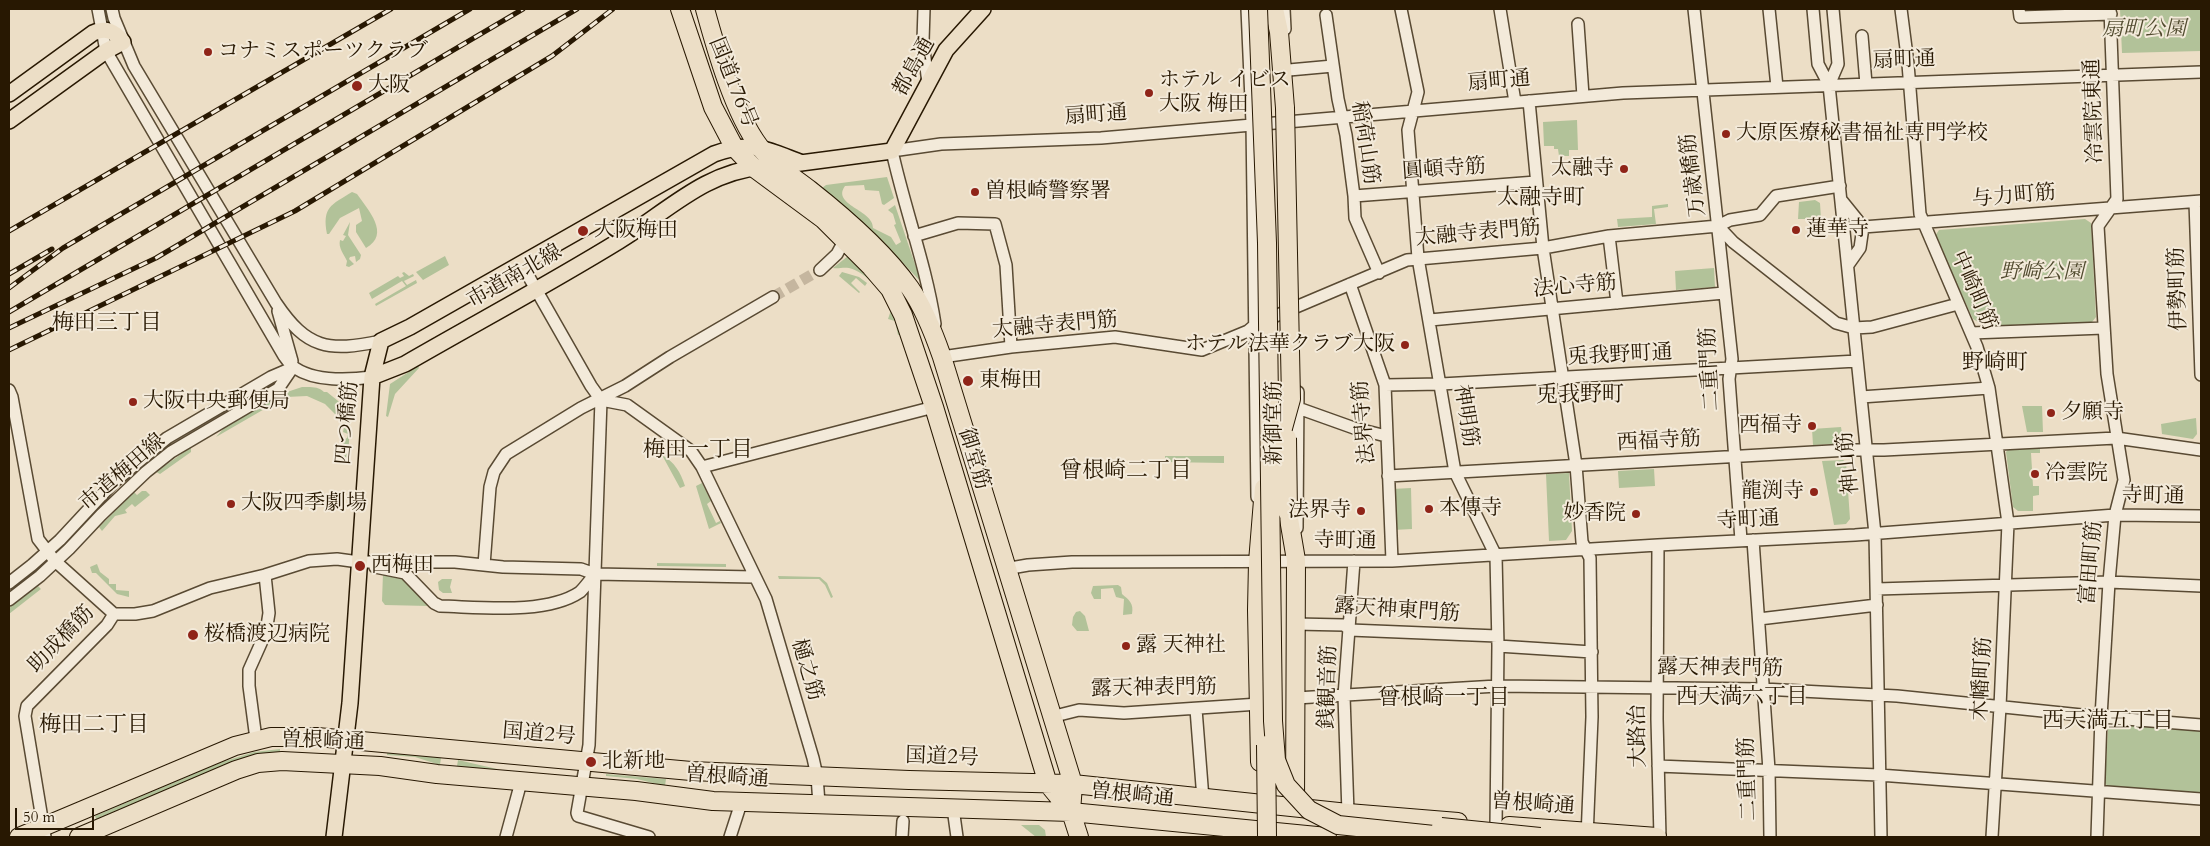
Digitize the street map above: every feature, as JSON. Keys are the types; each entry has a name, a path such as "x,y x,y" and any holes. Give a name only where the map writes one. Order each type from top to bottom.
{"highway":[{"name":"国道176号","path":"680,9 713,107 734,147 754,168"},
{"name":"国道176号","path":"705,9 736,105 759,146 777,166"},
{"path":"1258,9 1255,30 1265,472 1258,562"},
{"path":"1258,9 1267,242 1272,721 1276,760 1286,785 1301,802 1309,810 1338,825 1453,837"},
{"path":"1273,9 1280,107 1288,513 1296,560"},
{"path":"1263,835 1263,525 1266,497 1291,399 1285,108 1279,32 1273,9"},
{"path":"1273,9 1269,36 1274,165 1282,574 1282,732 1290,765 1301,786 1310,796 1338,814 1354,818 1540,837"},
{"name":"御堂筋","path":"777,166 839,215 897,272 911,289 940,351 1005,569 1073,784 1071,812"},
{"name":"御堂筋","path":"754,168 823,220 871,266 890,289 903,315 934,407 1048,784 1071,812 1079,837"},
{"name":"新御堂筋","path":"1293,835 1295,807 1296,560"},
{"name":"新御堂筋","path":"1258,562 1260,783 1263,835"},
{"name":"国道2号","path":"44,832 214,754 256,739 285,736 347,739 691,771 1048,784"},
{"name":"曽根崎通","path":"79,837 236,770 258,763 282,762 380,766 436,774 741,803 1071,812 1203,831 1327,837"},
{"path":"1200,798 1245,798 1252,796 1260,783"},
{"name":"曽根崎通","path":"1048,784 1073,784 1348,814 1587,834 1659,837"},
{"path":"20,837 44,832"}],"main road":[{"name":"都島通","path":"892,151 946,50 983,9"},
{"path":"9,94 93,33 102,29 110,30 123,42 106,51 9,122"},
{"path":"759,146 802,163"},
{"name":"市道南北線","path":"381,341 410,327 706,158 734,147 759,146"},
{"name":"扇町通","path":"777,166 892,151"},
{"name":"市道南北線","path":"372,377 405,364 635,232 699,186 730,172 777,166"},
{"name":"四つ橋筋","path":"334,837 347,739 372,377 381,341"}],"street":[{"path":"98,9 106,51 278,346 293,368 305,373 326,377 346,379 372,377"},
{"path":"112,9 123,42 134,66 276,303 298,331 322,345 350,346 381,341"},
{"path":"924,9 923,41 928,86"},
{"name":"新御堂筋","path":"1247,9 1252,123 1258,562"},
{"name":"新御堂筋","path":"1284,9 1292,121 1298,408 1296,560"},
{"name":"神明筋","path":"1401,9 1418,92 1408,130 1418,258 1455,472 1496,556 1496,825"},
{"path":"1500,9 1516,102"},
{"name":"万歳橋筋","path":"1694,9 1718,226 1733,242 1836,323 1854,328"},
{"path":"1770,9 1777,87"},
{"path":"1813,9 1818,64 1829,86"},
{"path":"1829,86 1838,64 1833,9"},
{"name":"中崎町筋","path":"1901,9 1910,82 1920,214 1971,333 1989,388 2008,523"},
{"path":"2019,9 2020,17 2111,11"},
{"name":"冷雲院東通","path":"2111,11 2117,199 2111,209"},
{"name":"稲荷山筋","path":"1326,15 1341,117 1346,135 1355,218 1379,273"},
{"path":"1578,24 1583,96"},
{"path":"1862,36 1866,84"},
{"path":"1288,70 1333,66"},
{"name":"扇町通","path":"892,151 941,144 1086,139 1252,123 1583,96 2201,72"},
{"name":"神山筋","path":"1829,86 1875,534 1881,837"},
{"path":"1529,101 1543,248 1576,465 1582,542 1590,558 1592,686 1587,834"},
{"path":"892,151 929,288 940,351"},
{"name":"圓頓寺筋","path":"1354,196 1536,182"},
{"name":"太融寺表門筋","path":"940,351 1011,347 1115,337 1202,350 1248,331 1255,325 1296,307 1407,260 1543,248 1610,236 1718,226 1730,220 1760,215 1776,196 1840,186"},
{"path":"1842,201 1863,228 1860,248 1848,265"},
{"name":"与力町筋","path":"1863,228 2198,202"},
{"name":"伊勢町筋","path":"2198,202 2201,375"},
{"name":"富田町筋","path":"2097,837 2101,717 2109,582 2115,515 2124,480 2116,438 2108,374 2098,226 2111,209"},
{"path":"914,236 958,222 995,224 1006,265 1011,347"},
{"name":"二重門筋","path":"1718,226 1732,359 1729,379 1741,540"},
{"path":"1610,236 1617,302"},
{"path":"820,270 837,254 844,242"},
{"path":"522,263 601,400 589,745 577,804 578,816 649,837"},
{"name":"法界寺筋","path":"1350,284 1385,385 1392,561"},
{"name":"法心寺筋","path":"1430,320 1724,293"},
{"path":"484,565 490,487 494,472 500,461 517,446 581,408 601,400 773,298"},
{"path":"276,303 293,368"},
{"path":"1854,328 1872,327 1958,304"},
{"path":"1971,333 2104,328"},
{"name":"兎我野町通","path":"1385,385 1563,378 1857,361"},
{"name":"市道梅田線","path":"9,583 46,552 114,482 167,438 271,377 293,368"},
{"name":"市道梅田線","path":"9,600 40,576 146,472 171,452 278,389 293,368"},
{"path":"1861,397 1989,388"},
{"path":"9,390 12,397 38,539 46,552 55,561 71,573 114,614 135,614 153,611 210,588 265,575 309,561 337,559 359,562 455,562 581,569 595,574 754,577"},
{"name":"樋之筋","path":"601,400 627,404 691,451 702,467 766,599 817,776 818,804"},
{"path":"702,467 934,407"},
{"path":"1298,408 1354,428 1386,436"},
{"name":"西福寺筋","path":"1388,476 1735,456 2116,438 2201,450"},
{"name":"寺町通","path":"1258,562 1296,560 1354,562 1496,556 1585,549 1875,534 2115,515 2201,516"},
{"name":"木幡町筋","path":"1992,837 2008,523"},
{"name":"二重門筋","path":"1754,540 1769,770 1770,837"},
{"name":"大路治","path":"1658,545 1659,837"},
{"path":"359,562 379,569 397,570 405,573 434,603 440,606 526,608 569,597 581,591 595,574"},
{"path":"1005,569 1028,564 1072,562 1258,562"},
{"name":"銭観音筋","path":"1348,814 1344,696 1354,562"},
{"path":"256,739 249,686 249,670 266,632 269,613 265,575"},
{"path":"1877,589 2109,582 2201,586"},
{"path":"1759,620 1877,605"},
{"name":"助成橋筋","path":"44,832 25,716 27,706 107,625 114,614"},
{"name":"露天神東門筋","path":"1295,624 1344,625 1350,630 1497,641 1592,652"},
{"name":"露天神表門筋","path":"1296,698 1344,696 1354,693 1497,686 1658,686 1763,689 1878,694 2101,717 2201,725"},
{"name":"露天神表門筋","path":"1051,717 1079,710 1124,713 1259,704"},
{"path":"1196,709 1200,798"},
{"path":"1658,766 1879,775 2201,799"},
{"path":"506,837 521,782"},
{"path":"730,837 741,803"},
{"path":"953,808 957,837"},
{"path":"902,837 903,821"}],"green space":[{"name":"扇町公園","path":"2120,9 2201,9 2201,51 2122,53"},
{"path":"1577,120 1578,150 1569,150 1569,156 1559,156 1558,149 1554,149 1554,146 1544,146 1543,122"},
{"path":"887,177 894,198 884,205 882,204 879,191 865,190 864,185 845,186 842,193 848,203 872,222 873,228 891,237 896,245 901,242 894,225 896,224 893,214 888,210 895,205 921,282 883,242 823,193 822,188 826,185"},
{"path":"352,192 357,194 367,207 377,229 377,236 366,248 356,232 356,225 362,221 359,208 340,218 329,234 327,234 327,212 339,200"},
{"path":"1815,200 1820,203 1821,219 1798,219 1799,202"},
{"path":"1668,204 1668,207 1654,209 1656,224 1618,227 1617,219 1652,217 1652,206"},
{"name":"野崎公園","path":"2085,219 2091,223 2096,317 2092,322 1985,326 1973,319 1935,236 1939,230"},
{"path":"350,222 348,235 361,255 360,259 356,262 355,256 350,257 349,259 354,264 349,267 346,266 347,261 341,248 340,240 343,241 346,236 343,235"},
{"path":"445,256 449,265 423,280 416,272"},
{"path":"848,256 879,285 903,334 898,335 895,321 888,319 891,310 879,291 868,279 849,268 833,268"},
{"path":"1714,268 1715,287 1676,290 1675,271"},
{"path":"404,272 409,276 413,274 414,276 404,281 407,285 416,280 417,283 376,306 375,304 406,286 402,281 372,299 369,293 398,276 400,278 404,276 402,273"},
{"path":"842,272 859,277 867,283 865,286 856,278 851,283 859,293 839,276"},
{"path":"418,366 419,368 395,394 388,417 386,416 390,384"},
{"path":"302,387 317,388 327,392 343,405 348,415 335,414 325,404 307,396 286,397 284,393"},
{"path":"278,396 280,400 216,437 226,426"},
{"path":"2022,406 2042,406 2043,432 2027,432"},
{"path":"2196,418 2197,434 2193,439 2162,434 2161,424"},
{"path":"345,422 349,422 350,425 348,458 345,457 342,441 347,438 348,434 343,432"},
{"path":"1841,427 1843,439 1838,444 1813,445 1812,429"},
{"path":"2040,445 2040,453 2031,453 2033,486 2039,486 2039,495 2033,496 2033,511 2018,511 2013,507 2006,452 2010,447"},
{"path":"191,447 191,452 160,474 156,472"},
{"path":"662,455 676,468 685,486 680,488"},
{"path":"1165,456 1224,456 1224,463 1165,462"},
{"path":"1843,460 1846,462 1850,519 1846,524 1834,525 1822,461"},
{"path":"1654,469 1655,486 1619,488 1618,471"},
{"path":"1569,473 1572,531 1566,540 1549,541 1546,474"},
{"path":"702,483 711,501 707,504 716,523 720,521 721,523 709,529 696,486"},
{"path":"1411,488 1412,529 1393,530 1392,489"},
{"path":"142,491 146,491 150,495 135,507 132,504 125,510 127,513 115,516 102,531 99,527 134,492 137,495"},
{"path":"657,563 726,564 726,567 657,566"},
{"path":"97,564 100,572 109,579 109,584 116,584 116,590 129,591 129,597 117,594 96,573 92,573 90,567"},
{"path":"383,573 403,577 429,606 385,605 382,601"},
{"path":"778,576 820,577 827,583 833,597 831,598 825,585 819,579 779,579"},
{"path":"442,579 452,579 450,587 452,593 443,593 439,590 438,582"},
{"path":"1118,585 1121,587 1122,594 1132,604 1132,614 1123,615 1124,599 1116,597 1113,588 1101,589 1101,599 1094,599 1091,593 1093,586"},
{"path":"38,586 41,589 9,614 9,608"},
{"path":"1080,611 1085,616 1089,631 1077,631 1072,625 1073,617 1076,612"},
{"path":"2113,723 2201,731 2201,795 2109,788 2105,783 2108,728"},
{"path":"280,749 280,753 224,766 96,819 95,816 222,762 254,752"},
{"path":"387,752 441,758 440,765 415,757 387,755"},
{"path":"458,760 497,769 457,766"},
{"path":"606,774 666,779 665,786 637,779 606,776"},
{"path":"1021,825 1039,825 1045,830 1046,837 1036,837"}],"tunnel":[{"path":"773,297 820,270"}],"railway":[{"path":"9,231 391,9"},
{"path":"9,288 63,248 470,9"},
{"path":"9,312 523,9"},
{"path":"9,328 156,258 577,9"},
{"path":"9,350 295,211 552,56 613,9"},
{"path":"9,274 52,249"}],"place":[{"name":"コナミスポーツクラブ","path":"208,52"},
{"name":"大阪","path":"357,86"},
{"name":"ホテル イビス 大阪 梅田","path":"1149,93"},
{"name":"大原医療秘書福祉専門学校","path":"1726,134"},
{"name":"太融寺","path":"1624,169"},
{"name":"曽根崎警察署","path":"975,192"},
{"name":"蓮華寺","path":"1796,230"},
{"name":"大阪梅田","path":"583,231"},
{"name":"ホテル法華クラブ大阪","path":"1405,345"},
{"name":"東梅田","path":"968,381"},
{"name":"大阪中央郵便局","path":"133,402"},
{"name":"夕願寺","path":"2051,413"},
{"name":"西福寺","path":"1812,426"},
{"name":"冷雲院","path":"2035,474"},
{"name":"龍渕寺","path":"1814,492"},
{"name":"大阪四季劇場","path":"231,504"},
{"name":"本傳寺","path":"1429,509"},
{"name":"法界寺","path":"1361,511"},
{"name":"妙香院","path":"1636,514"},
{"name":"西梅田","path":"360,566"},
{"name":"桜橋渡辺病院","path":"193,635"},
{"name":"露 天神社","path":"1126,646"},
{"name":"北新地","path":"591,762"}],"district":[{"name":"太融寺町","path":"1541,199"},
{"name":"梅田三丁目","path":"107,324"},
{"name":"野崎町","path":"1995,364"},
{"name":"兎我野町","path":"1580,396"},
{"name":"梅田一丁目","path":"698,451"},
{"name":"曾根崎二丁目","path":"1126,472"},
{"name":"西天満六丁目","path":"1742,698"},
{"name":"曾根崎一丁目","path":"1444,699"},
{"name":"西天満五丁目","path":"2108,722"},
{"name":"梅田二丁目","path":"94,726"}]}
